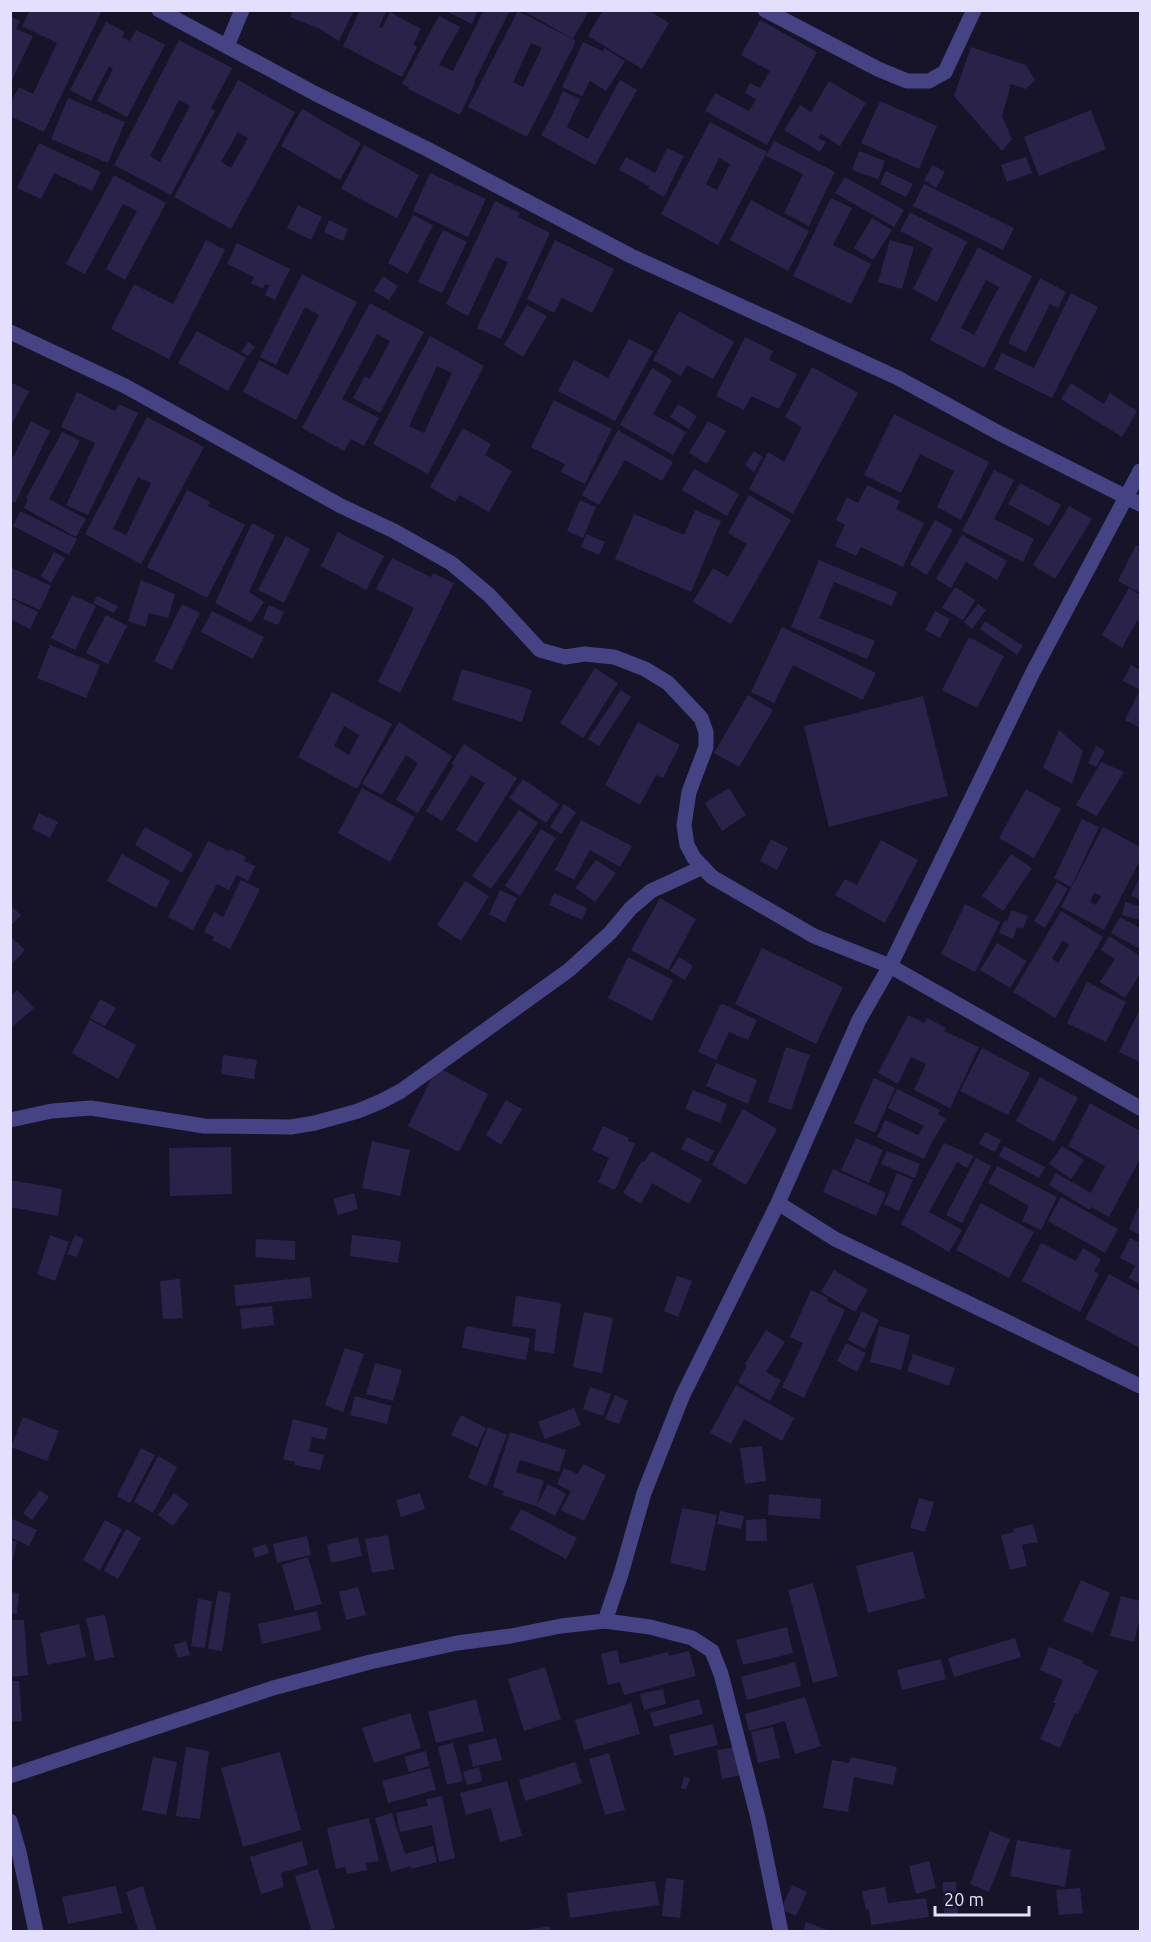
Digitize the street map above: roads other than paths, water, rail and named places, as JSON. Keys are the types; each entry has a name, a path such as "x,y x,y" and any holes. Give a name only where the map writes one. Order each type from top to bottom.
{"street":[{"path":"159,10 316,94 429,150 631,256 898,378 999,433 1134,500"},
{"path":"227,46 242,10"},
{"path":"765,10 878,69 907,81 929,81 945,72 974,10"},
{"path":"10,332 125,386 341,506 394,531 451,563 489,595 540,650 565,657 585,654 614,657 645,669 668,683 701,718 706,732 706,747 689,792 684,825 687,845 694,858 712,877 814,936 890,966 1140,1108"},
{"path":"605,1621 644,1493 682,1397 778,1203 859,1020 890,966 1033,672 1134,500 1140,471"},
{"path":"10,1120 52,1111 91,1108 204,1126 291,1127 358,1111 400,1091 554,981 610,933 631,908 651,891 703,867"},
{"path":"778,1203 835,1239 1140,1386"},
{"path":"10,1776 273,1688 370,1662 457,1643 511,1636 561,1626 605,1621 650,1627 692,1638 712,1651 721,1674 758,1818 782,1932"},
{"path":"10,1821 36,1932"}]}
